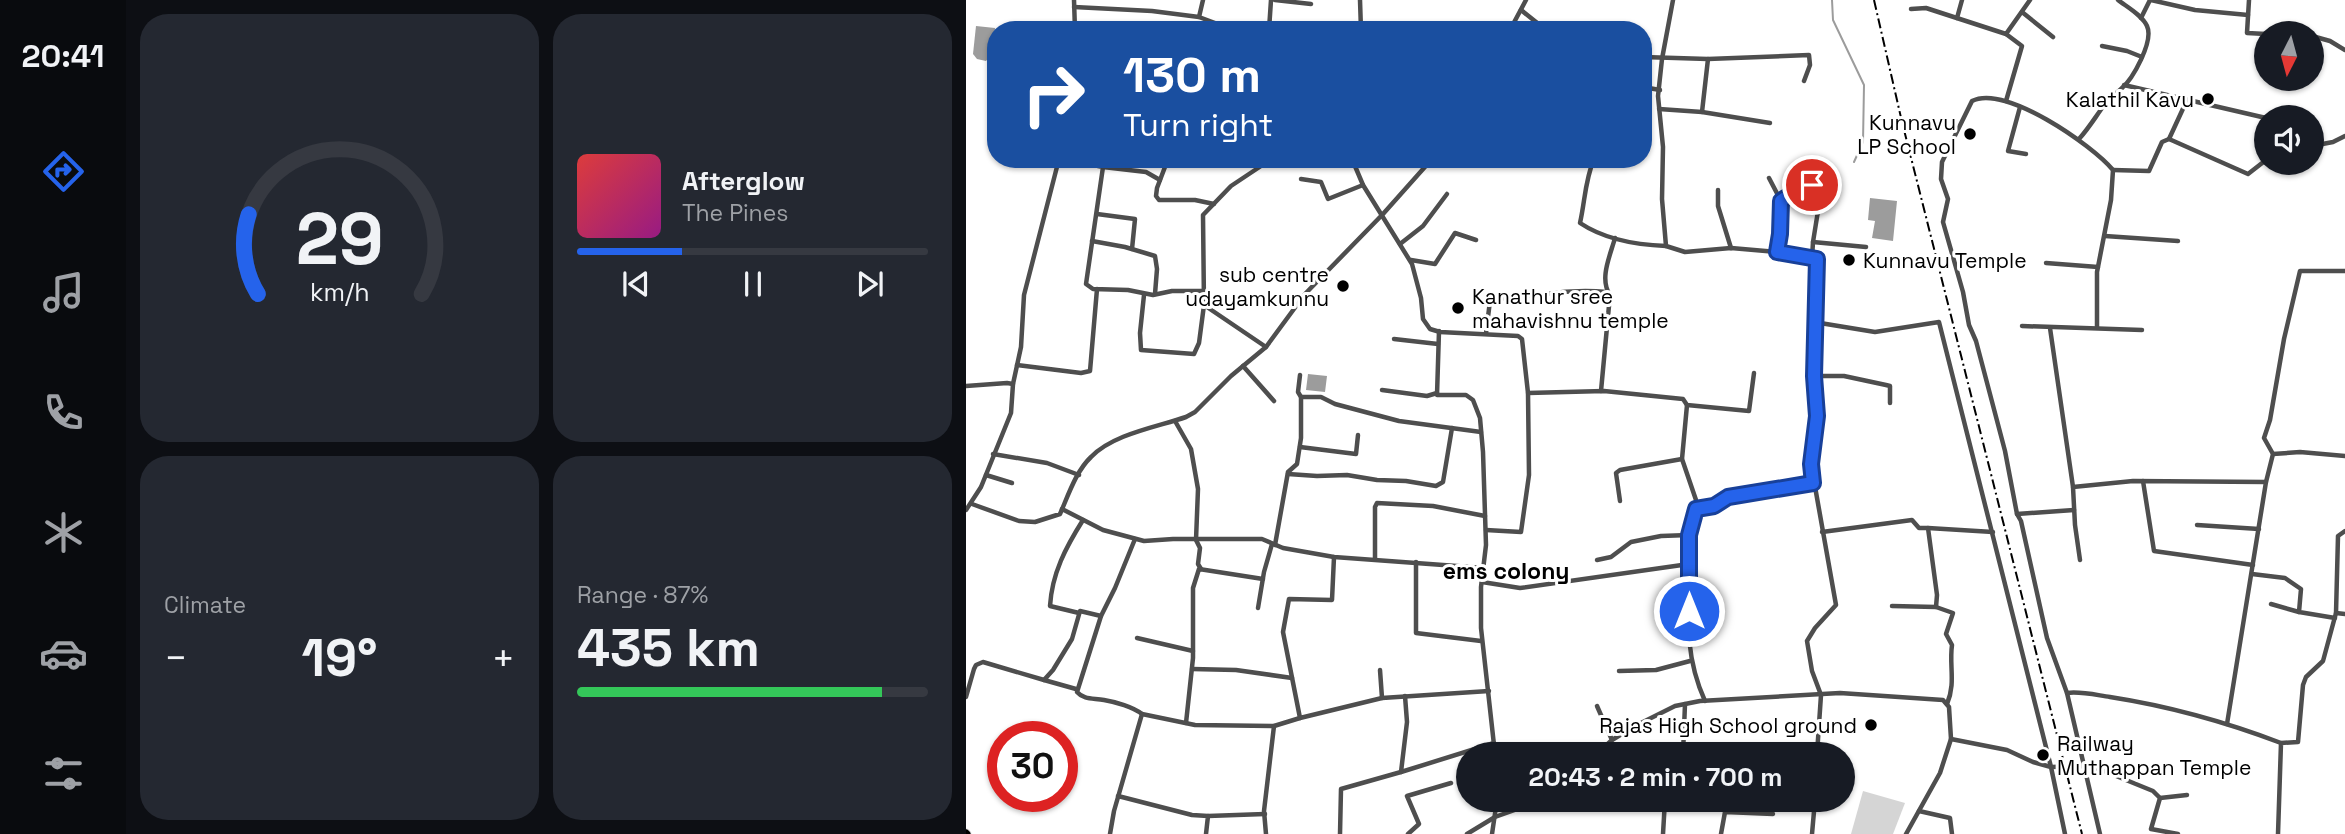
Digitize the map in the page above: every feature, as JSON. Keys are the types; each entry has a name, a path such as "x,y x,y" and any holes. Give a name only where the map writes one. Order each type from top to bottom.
{"street":[{"path":"1074,0 1074,21"},
{"path":"1199,17 1203,0"},
{"path":"1270,21 1273,0 1311,4"},
{"path":"1360,0 1361,21"},
{"path":"1515,21 1525,0"},
{"path":"1666,246 1659,108 1662,59 1673,0"},
{"path":"1957,18 1962,0"},
{"path":"2006,34 2029,0"},
{"path":"2079,139 2094,122 2105,103 2124,85 2142,57 2149,33 2141,18 2118,0"},
{"path":"2141,18 2151,0 2204,12 2248,15"},
{"path":"2249,0 2247,33 2254,33"},
{"path":"1074,7 1152,10 1210,21"},
{"path":"1911,9 1926,8 2006,34 2022,47 2006,101"},
{"path":"1521,10 1535,21"},
{"path":"2022,12 2053,37"},
{"path":"2324,39 2345,50"},
{"path":"2102,46 2142,57"},
{"path":"1652,58 1708,59 1809,55 1810,65 1804,81"},
{"path":"1702,113 1708,59"},
{"path":"2124,85 2254,115"},
{"path":"1652,89 1660,90"},
{"path":"2096,327 2095,291 2113,170 2079,139 2054,123 2006,101 1978,98 1972,102 1942,162 1941,179 1948,199 1943,222 2005,450 2017,514 2021,521 2047,639 2067,693 2100,834"},
{"path":"2113,170 2149,171 2162,142 2169,139 2187,100"},
{"path":"2020,107 2008,151 2026,153"},
{"path":"1659,108 1770,123"},
{"path":"2324,144 2345,136"},
{"path":"2169,139 2238,171 2248,174 2254,169"},
{"path":"966,510 972,504 986,475 1011,413 1013,384 1021,347 1024,295 1057,168"},
{"path":"1103,168 1086,285 1097,289 1137,291 1144,295 1172,291 1205,291"},
{"path":"1112,168 1146,172 1160,180"},
{"path":"1164,168 1156,196 1159,200 1195,200 1214,204"},
{"path":"1144,295 1141,350 1194,354 1199,344 1205,291 1203,215 1231,186 1258,168"},
{"path":"1356,168 1363,185 1410,260 1421,298 1423,319 1430,329 1518,336 1522,339 1528,393 1529,475 1521,532 1486,530"},
{"path":"972,504 1019,521 1035,522 1060,514 1090,457 1112,441 1195,412 1266,347 1305,294 1424,168"},
{"path":"1590,168 1580,223 1594,232 1685,252 1731,248 1817,259 1814,322 1817,416 1811,464 1836,605 1807,641 1812,671 1821,695 1818,742"},
{"path":"1781,201 1788,195 1808,189 1812,185 1811,170"},
{"path":"1769,178 1781,201 1777,252"},
{"path":"1301,179 1321,182 1328,199 1363,185"},
{"path":"1717,190 1718,206 1731,248"},
{"path":"1400,244 1423,226 1447,194"},
{"path":"1812,258 1818,211"},
{"path":"1097,214 1135,219 1132,249"},
{"path":"1410,260 1435,264 1455,233 1476,240"},
{"path":"2105,236 2178,241"},
{"path":"1601,391 1610,295 1605,288 1606,271 1615,238"},
{"path":"1091,241 1155,256 1157,269 1154,295"},
{"path":"1813,242 1866,247"},
{"path":"2046,263 2098,267"},
{"path":"2227,724 2266,482 2273,454 2264,438 2300,271 2345,271"},
{"path":"1017,365 1081,373 1090,371 1097,289"},
{"path":"1486,333 1490,301 1558,291 1608,292"},
{"path":"1204,305 1266,347"},
{"path":"1814,322 1875,332 1939,322 2051,767 2065,834"},
{"path":"2022,326 2142,330"},
{"path":"2050,328 2073,487 2080,560"},
{"path":"1437,393 1439,331"},
{"path":"1394,339 1438,344"},
{"path":"1243,366 1274,401"},
{"path":"1687,405 1749,411 1754,373"},
{"path":"1258,608 1288,474 1297,464 1300,447 1300,375"},
{"path":"1814,376 1844,376 1890,386 1890,403"},
{"path":"966,386 1013,384"},
{"path":"1382,390 1427,396 1437,393 1466,395 1473,400 1480,418 1486,530 1480,602 1481,641 1494,742"},
{"path":"1528,393 1601,391 1683,399 1687,405 1682,459 1696,500 1689,535 1688,636 1690,661 1705,701"},
{"path":"1301,397 1321,397 1335,404 1399,421 1481,432"},
{"path":"1175,421 1191,449 1198,489 1196,540 1200,548 1198,564 1201,569"},
{"path":"1288,474 1347,475 1436,486 1443,482 1452,428"},
{"path":"1300,447 1356,454 1358,435"},
{"path":"2273,454 2300,452 2345,456"},
{"path":"993,454 1047,463 1079,475"},
{"path":"1620,501 1616,473 1620,470 1682,459"},
{"path":"986,475 1012,483"},
{"path":"2073,487 2143,481 2266,482"},
{"path":"2143,481 2154,551 2253,565"},
{"path":"1696,509 1714,506 1728,497 1813,483"},
{"path":"1375,559 1377,503 1433,506 1485,516"},
{"path":"1062,509 1102,530 1144,541 1262,539 1283,548 1334,556 1484,568"},
{"path":"2017,514 2074,510"},
{"path":"1083,520 1066,546 1056,572 1050,600 1052,608 1101,616"},
{"path":"1822,532 1912,520 1919,528 1993,532"},
{"path":"2197,525 2259,529"},
{"path":"1928,528 1937,595 1936,607"},
{"path":"2067,693 2122,699 2227,724 2281,743 2298,742 2303,685 2306,677 2323,661 2335,615 2338,537 2345,531"},
{"path":"1597,560 1611,557 1631,542 1661,536 1689,535"},
{"path":"1076,689 1101,616 1135,539"},
{"path":"1300,718 1283,632 1289,599 1332,600 1334,556"},
{"path":"1416,562 1416,633 1481,641"},
{"path":"1482,582 1520,588 1689,564"},
{"path":"1201,569 1263,579"},
{"path":"1186,723 1193,651 1193,588 1201,569"},
{"path":"2252,574 2285,578 2301,589 2299,612"},
{"path":"2271,604 2299,612 2345,614"},
{"path":"1892,606 1936,607 1952,613 1946,634 1952,645 1950,656 1953,690 1947,704"},
{"path":"1044,680 1072,639 1079,613"},
{"path":"1137,638 1193,651"},
{"path":"1619,671 1656,670 1690,661"},
{"path":"966,697 974,668 983,662 1076,689 1080,696 1105,700 1142,714 1186,723 1274,726 1382,698 1489,691"},
{"path":"1192,669 1236,670 1292,678"},
{"path":"1380,670 1382,698"},
{"path":"1597,706 1612,740 1675,706 1705,701 1840,693 1943,700 1949,707 1951,739 1940,773 1906,834"},
{"path":"1401,772 1407,722 1405,696"},
{"path":"1683,742 1685,704"},
{"path":"1111,834 1118,796 1142,714"},
{"path":"1266,834 1265,814 1274,726"},
{"path":"1951,739 2007,750 2051,767 2084,766 2099,769 2153,791 2161,798 2187,795"},
{"path":"2278,834 2281,743"},
{"path":"1340,834 1341,789 1456,755"},
{"path":"1408,834 1419,824 1407,796 1451,783"},
{"path":"1118,796 1192,815 1265,814"},
{"path":"2161,798 2151,829 2178,834"},
{"path":"1919,810 1950,818 1952,834"},
{"path":"1492,834 1495,812"},
{"path":"1467,834 1494,817 1508,812"},
{"path":"1663,834 1664,812"},
{"path":"1721,834 1725,812 1773,814"},
{"path":"1812,834 1814,812"},
{"path":"1206,834 1208,816"}],"shaded area":[{"path":"976,26 987,27 987,60 977,59 973,54"},
{"path":"1870,198 1897,201 1893,241 1872,238 1875,221 1868,220"},
{"path":"1308,374 1327,376 1325,392 1306,390"},
{"path":"1863,791 1905,803 1893,834 1851,834"}],"waterway":[{"path":"1832,0 1833,20 1864,85 1863,142 1854,162"}],"railway":[{"path":"1874,0 1902,122 2082,834"}],"place":[{"name":"Kalathil Kavu","path":"2208,99"},
{"name":"Kunnavu LP School","path":"1970,134"},
{"name":"Kunnavu Temple","path":"1849,260"},
{"name":"sub centre udayamkunnu","path":"1343,286"},
{"name":"Kanathur sree mahavishnu temple","path":"1458,308"},
{"name":"Rajas High School ground","path":"1871,725"},
{"name":"Railway Muthappan Temple","path":"2043,755"}],"district":[{"name":"ems colony","path":"1506,571"}],"route":[{"path":"1689,611 1689,535 1696,509 1714,506 1728,497 1813,483 1811,464 1817,416 1814,376 1817,259 1777,252 1781,201 1788,195 1808,189 1812,185"}]}
